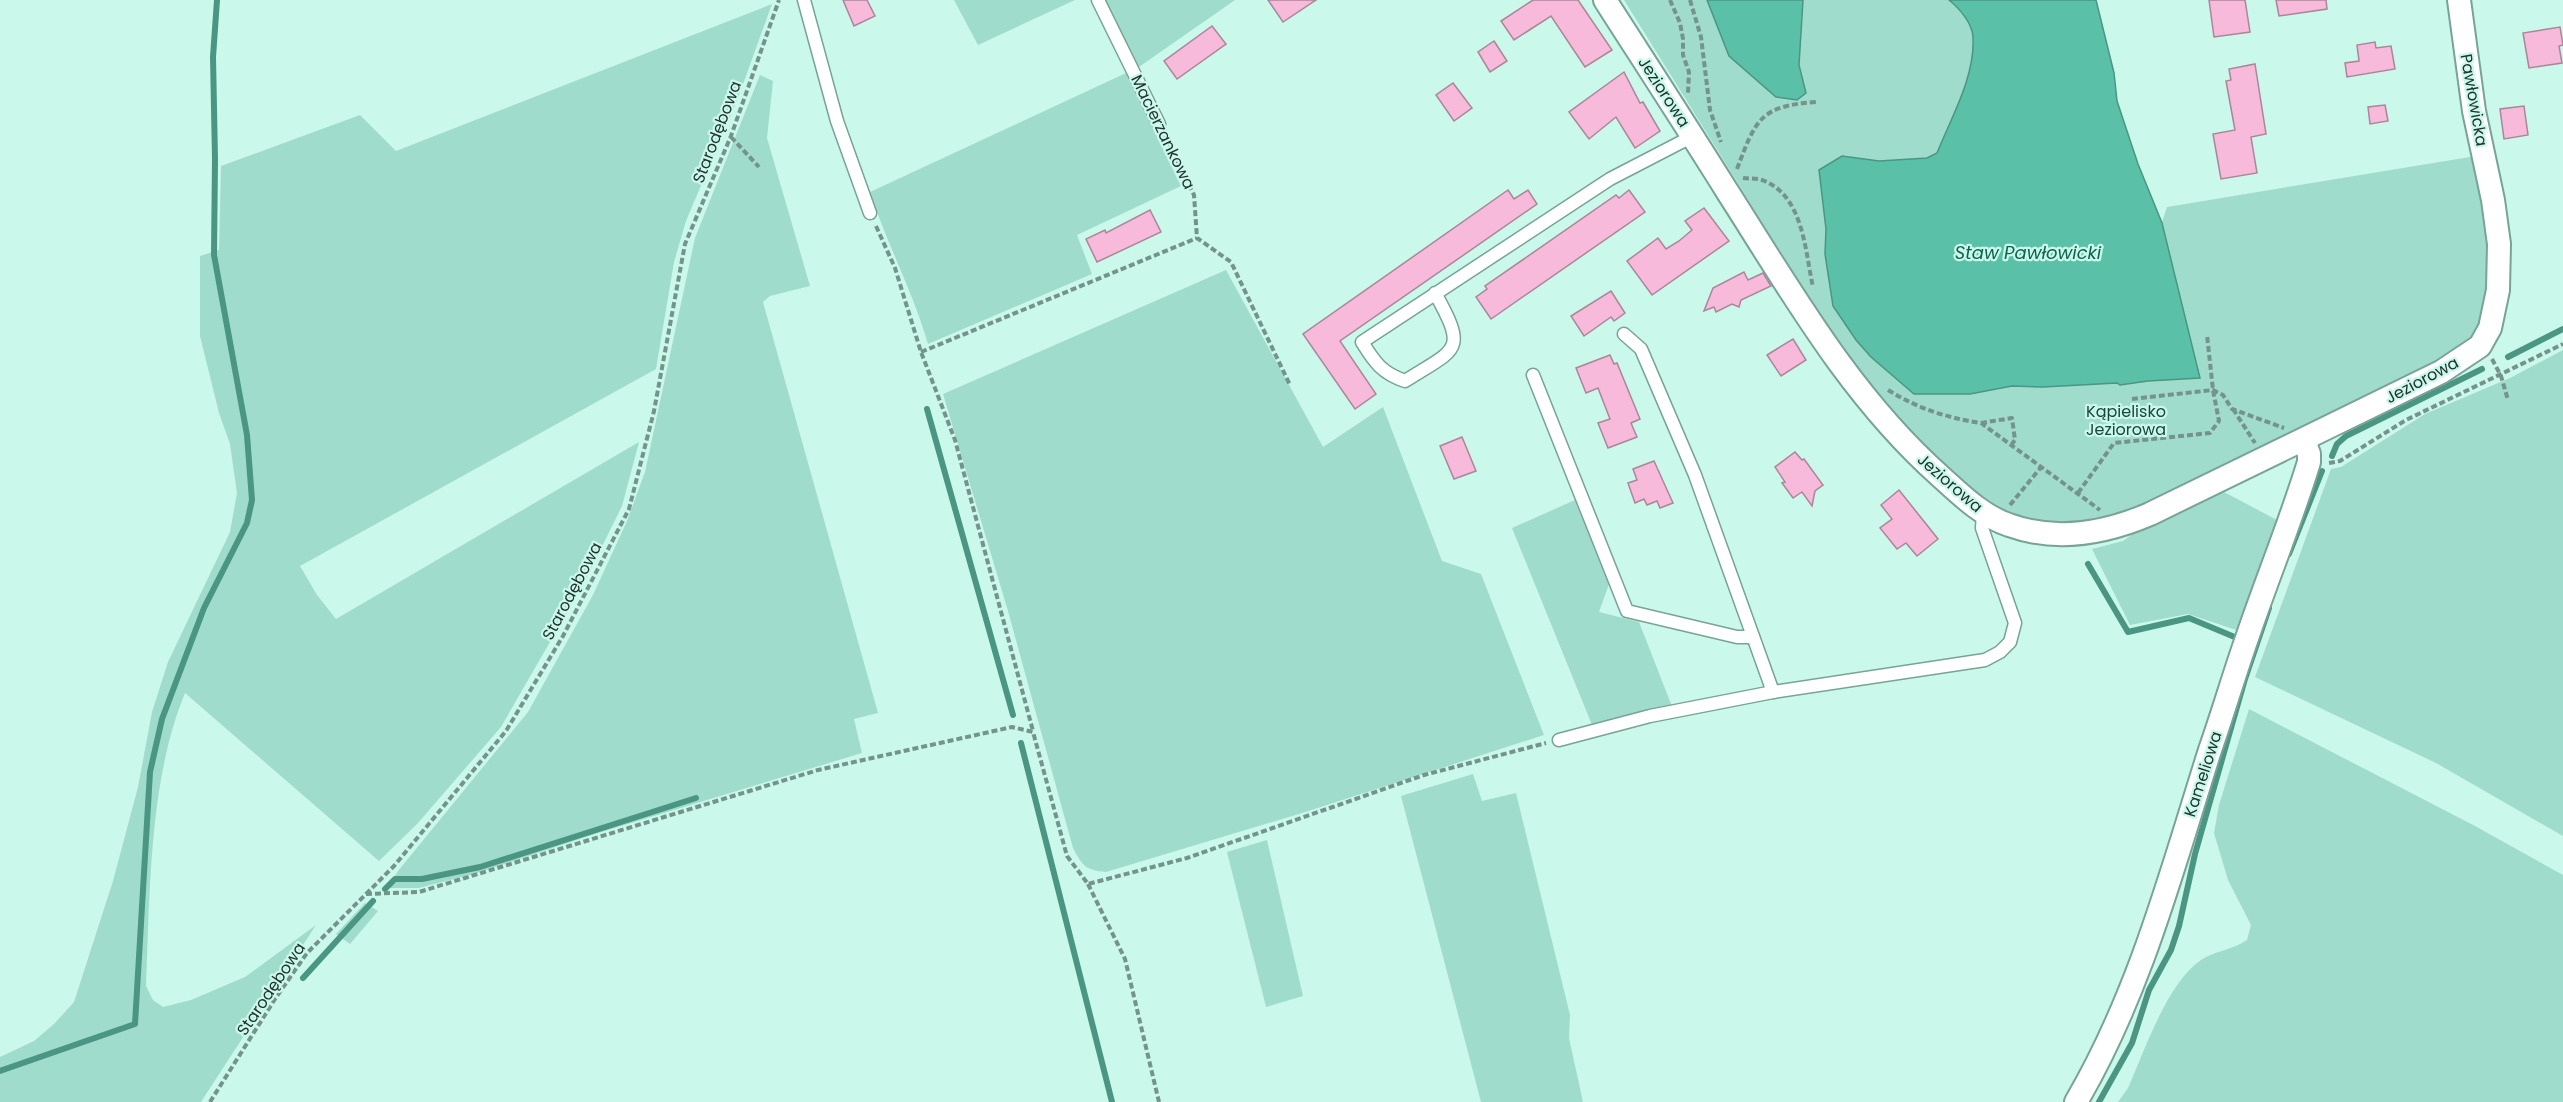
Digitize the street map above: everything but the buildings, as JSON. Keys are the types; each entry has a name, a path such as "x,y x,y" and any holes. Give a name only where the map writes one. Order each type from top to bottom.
{"street":[{"name":"Jeziorowa","path":"1605,0 1798,303 1857,389 1922,461 1991,517 2010,525 2065,534 2115,527 2150,514 2264,459 2306,451 2480,346"},
{"name":"Pawłowicka","path":"2459,0 2474,111 2493,200 2499,244 2498,290 2490,328 2480,346"},
{"name":"Kameliowa","path":"2076,1102 2095,1070 2122,1012 2150,938 2247,637 2293,513 2306,451"}],"lane":[{"path":"804,0 837,121 870,213"},
{"name":"Macierzankowa","path":"1098,0 1159,124"},
{"path":"1435,293 1452,323 1455,339 1450,352 1405,381 1388,375 1375,362 1362,342 1435,293 1610,179 1693,136"},
{"path":"1624,334 1641,349 1695,475 1773,692"},
{"path":"1533,375 1627,610 1737,637 1753,637"},
{"path":"1559,740 1650,716 1773,692 1985,660 2000,652 2010,642 2015,623 1982,528 1991,517"}],"path":[{"name":"Starodębowa","path":"210,1102 307,953 394,866 506,731 563,636 629,508 654,411 685,244 731,136 779,0"},
{"path":"1670,0 1680,23 1683,55 1689,72 1689,91 1680,117"},
{"path":"1690,0 1701,37 1710,110 1724,151"},
{"path":"1735,173 1748,139 1757,125 1772,110 1785,105 1815,102"},
{"name":"Macierzankowa","path":"1159,124 1194,195 1197,238"},
{"path":"731,136 759,167"},
{"path":"1731,165 1735,173 1744,178 1763,181 1784,197 1804,234 1814,292"},
{"path":"870,213 895,268 921,352 955,440 1067,856 1088,884 1125,959 1159,1102"},
{"path":"921,352 1197,238 1231,262 1290,385"},
{"path":"2078,493 2114,443 2210,433 2219,421 2207,335"},
{"path":"2232,408 2298,433 2306,451 2334,463 2406,420 2563,344"},
{"path":"2480,346 2490,355 2501,376 2508,400"},
{"path":"1883,388 1926,410 1957,419 1981,423 2012,418 2015,441 2012,444"},
{"path":"2132,399 2213,390 2223,395 2264,459"},
{"path":"1981,423 2109,517 2115,527"},
{"path":"1991,517 2042,466"},
{"path":"366,894 419,892 456,882 818,770 1002,728 1012,727 1033,732"},
{"path":"1088,884 1187,858 1424,775 1559,740"}],"green space":[{"path":"954,0 1075,0 978,45"},
{"path":"1101,0 1235,0 1136,69"},
{"name":"Kąpielisko Jeziorowa","path":"1624,0 2096,0 2114,73 2117,101 2138,164 2162,222 2167,207 2476,156 2485,203 2491,257 2486,308 2478,330 2464,349 2121,517 2066,526 2016,518 1951,474 1870,387 1843,352"},
{"path":"772,4 738,98 686,221 674,262 656,369 300,566 317,595 336,619 639,442 622,506 584,583 501,727 418,823 379,861 185,693 164,762 154,837 146,986 153,1000 163,1007 191,1000 245,977 316,925 201,1102 0,1102 0,1057 34,1041 74,1002 113,881 138,787 152,712 168,662 230,532 237,493 230,444 219,413 200,336 200,256 219,250 221,166 360,115 396,151"},
{"path":"1126,73 1181,186 1077,235 1092,274 928,344 870,192"},
{"path":"760,75 773,81 767,138 810,286 770,296 763,302 878,713 854,719 862,753 598,833 477,873 419,888 387,888 398,871 528,712 593,595 627,521 645,472 695,238"},
{"path":"1226,270 1323,447 1383,407 1442,561 1481,574 1544,735 1299,814 1106,872 1094,870 1083,863 1073,848 1008,611 943,394"},
{"path":"2563,350 2563,836 2436,763 2255,677 2331,469 2341,467 2425,414 2510,378"},
{"path":"2224,492 2277,520 2236,630 2188,614 2130,625 2092,549 2123,541 2142,527"},
{"path":"1575,500 1609,584 1599,612 1639,622 1673,709 1592,725 1512,528"},
{"path":"2249,709 2475,826 2563,875 2563,1102 2118,1102 2128,1088 2158,1018 2178,984 2201,960 2247,940 2251,925 2228,880 2214,833 2219,805"},
{"path":"1473,774 1482,801 1516,793 1570,1015 1569,1038 1583,1102 1481,1102 1401,796"},
{"path":"1267,840 1303,996 1266,1007 1227,852"},
{"path":"365,903 378,911 350,944 336,934"}],"water":[{"path":"1707,0 1803,0 1799,65 1806,93 1797,100 1776,97 1729,56"},
{"name":"Staw Pawłowicki","path":"1949,0 2096,0 2114,73 2117,101 2138,164 2162,223 2200,378 2120,385 2117,383 2043,387 2012,386 1970,394 1914,394 1871,357 1856,340 1833,306 1825,254 1826,229 1819,170 1842,156 1879,161 1927,158 1937,153 1961,97 1973,53 1971,27"}],"waterway":[{"path":"0,1071 135,1024 150,772 162,719 204,608 247,523 252,500 247,435 214,255 213,57 217,0"},
{"path":"2508,357 2563,329"},
{"path":"2332,456 2337,444 2346,436 2482,369"},
{"path":"927,409 1013,715"},
{"path":"2289,554 2322,471"},
{"path":"2088,564 2128,632 2189,618 2237,638"},
{"path":"2099,1102 2132,1043 2149,990 2171,950 2179,926 2195,854 2245,679 2269,608"},
{"path":"1021,743 1112,1102"},
{"path":"385,889 395,879 422,879 480,867 696,798"},
{"path":"303,978 373,901"}]}
